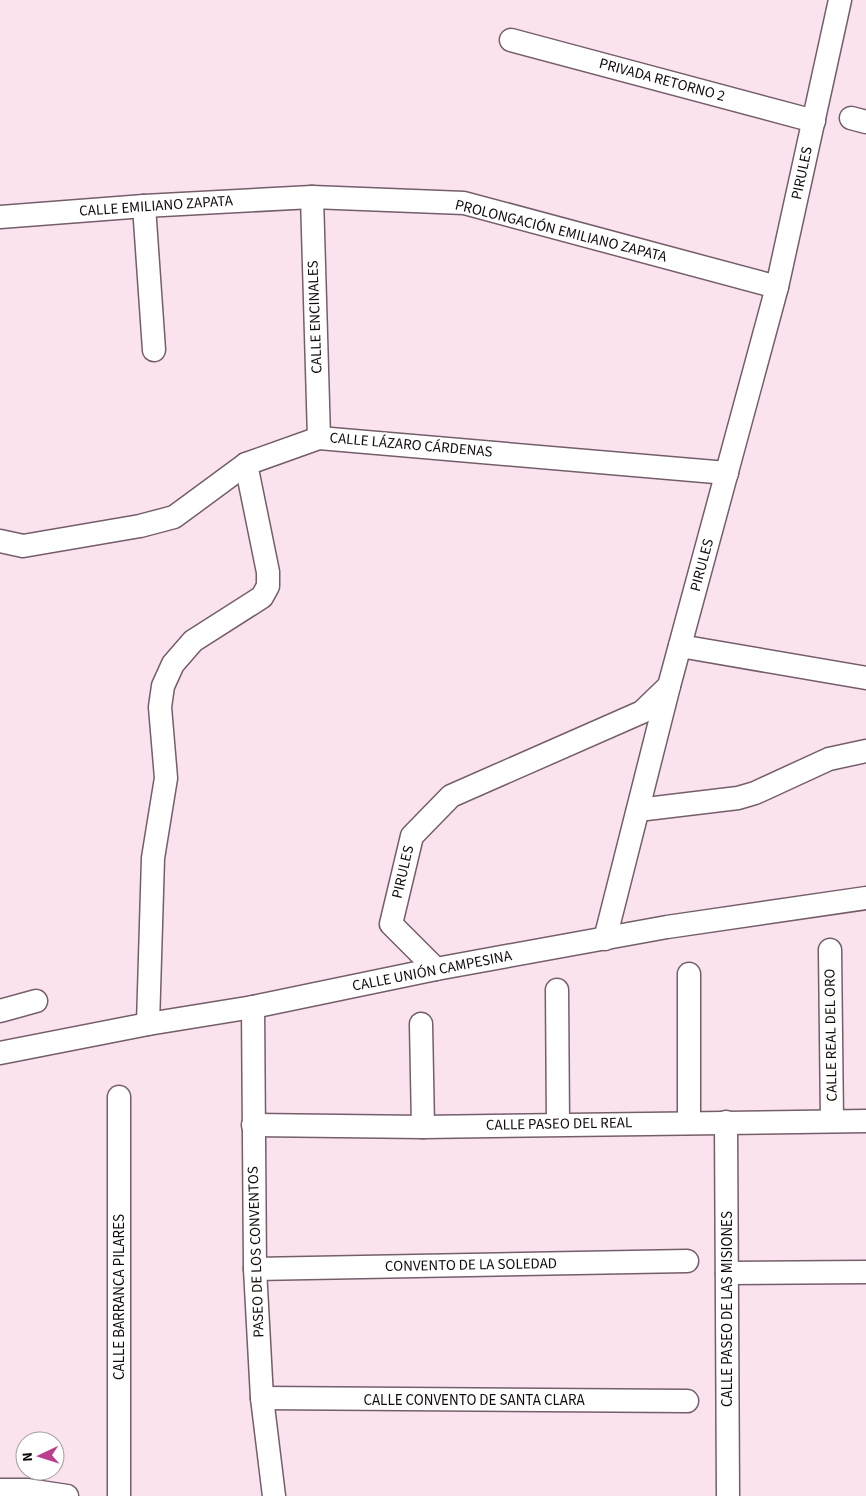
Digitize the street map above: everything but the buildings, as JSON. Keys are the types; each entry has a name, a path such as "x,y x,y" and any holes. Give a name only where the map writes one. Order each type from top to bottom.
{"street":[{"name":"PIRULES","path":"436,969 391,924 412,836 451,796 642,712 669,686 777,287 840,0"},
{"name":"PRIVADA RETORNO 2","path":"511,40 814,120"},
{"name":"PROLONGACIÓN EMILIANO ZAPATA","path":"312,197 464,203 777,287"},
{"name":"CALLE EMILIANO ZAPATA","path":"0,217 144,206 312,197"},
{"name":"CALLE ENCINALES","path":"312,197 319,438"},
{"path":"144,206 154,350"},
{"name":"CALLE LÁZARO CÁRDENAS","path":"0,541 23,546 140,526 174,517 246,464 319,438 727,473"},
{"path":"148,1024 153,858 166,778 160,707 163,686 173,664 192,641 262,597 268,586 268,572 246,464"},
{"path":"680,646 866,678"},
{"path":"605,939 669,686"},
{"path":"638,810 738,798 755,793 829,759 866,751"},
{"name":"CALLE UNIÓN CAMPESINA","path":"0,1053 148,1024 253,1008 436,969 667,926 866,898"},
{"name":"CALLE REAL DEL ORO","path":"830,950 832,1121"},
{"path":"689,974 689,1123"},
{"path":"557,990 558,1124"},
{"path":"0,1011 36,1001"},
{"name":"PASEO DE LOS CONVENTOS","path":"253,1008 255,1269 262,1398 274,1496"},
{"path":"421,1024 423,1127"},
{"name":"CALLE BARRANCA PILARES","path":"119,1097 119,1496"},
{"name":"CALLE PASEO DEL REAL","path":"253,1125 423,1127 866,1121"},
{"name":"CALLE PASEO DE LAS MISIONES","path":"726,1122 728,1496"},
{"name":"CONVENTO DE LA SOLEDAD","path":"255,1269 687,1261"},
{"path":"727,1273 866,1272"},
{"name":"CALLE CONVENTO DE SANTA CLARA","path":"262,1398 687,1401"},
{"path":"0,1490 67,1496"}]}
